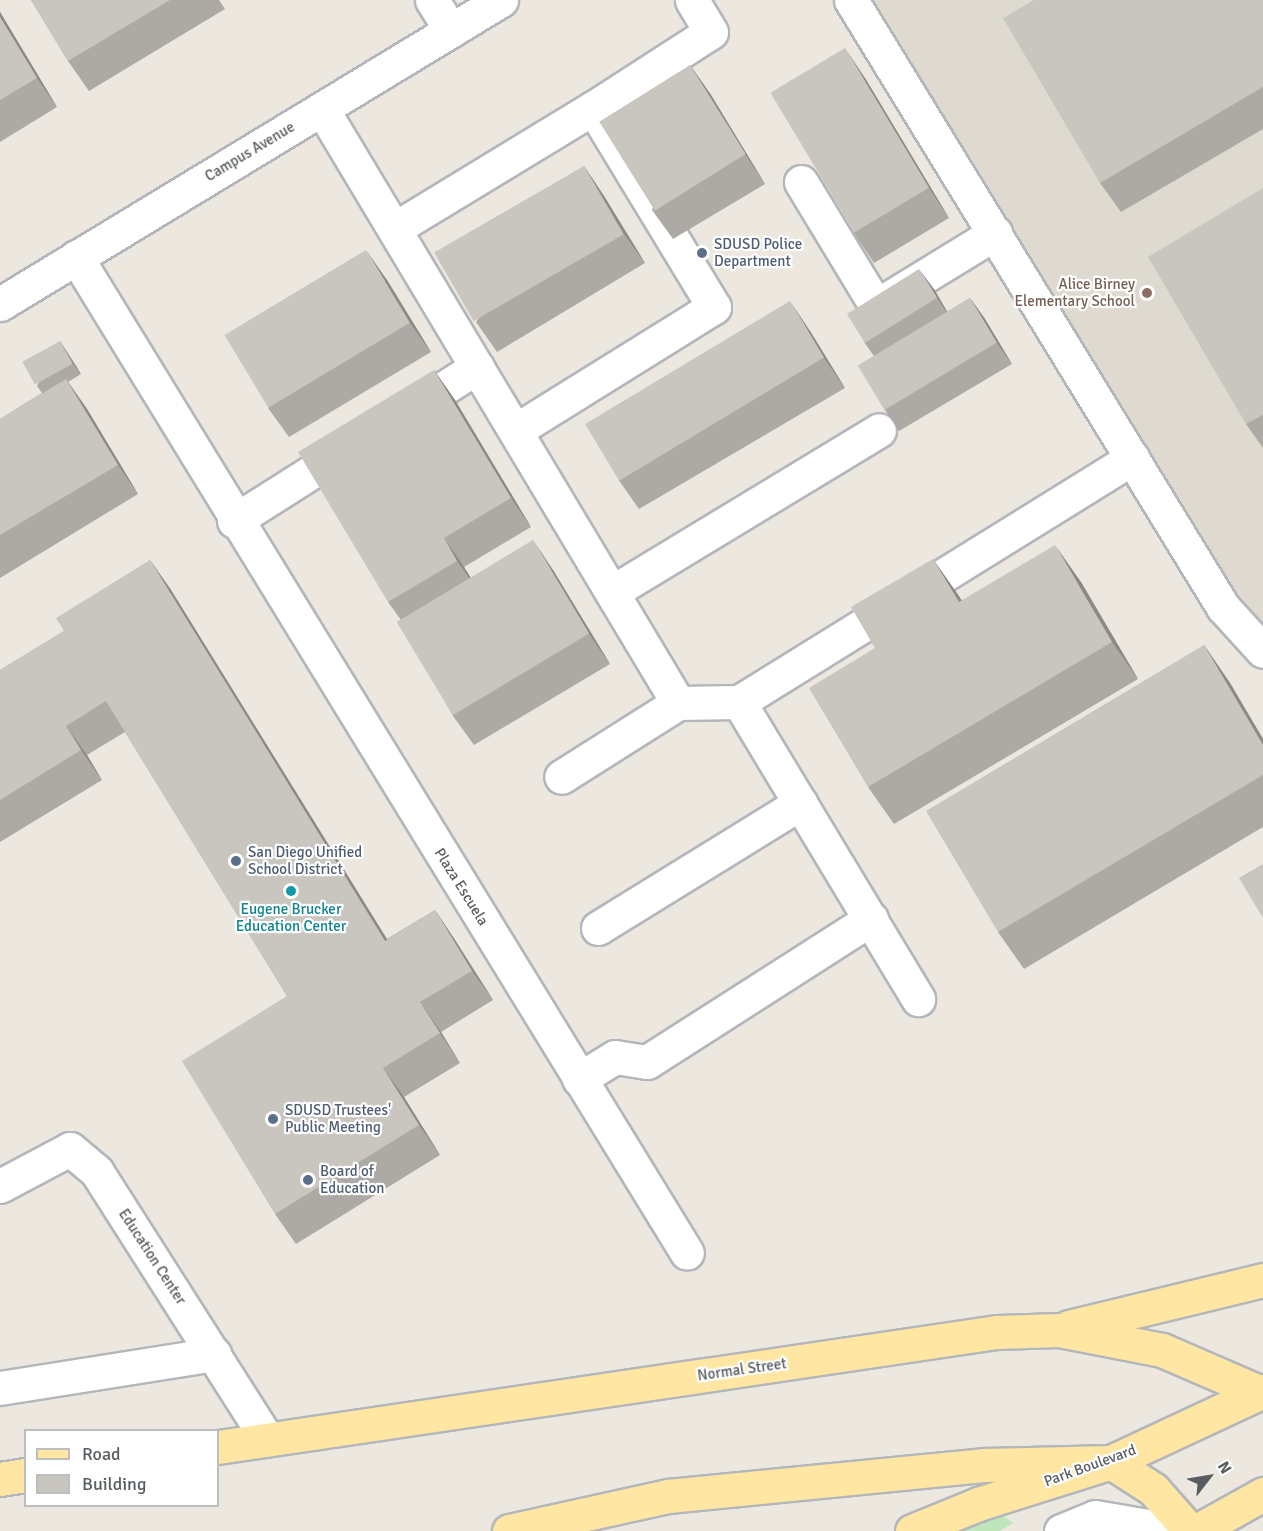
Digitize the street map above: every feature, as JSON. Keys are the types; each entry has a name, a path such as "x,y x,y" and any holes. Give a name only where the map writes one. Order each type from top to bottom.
{"main road":[{"path":"1059,1330 1263,1280"},
{"name":"Normal Street","path":"219,1447 997,1332 1059,1330 1162,1350 1262,1394"},
{"name":"Park Boulevard","path":"912,1531 978,1504 1111,1462 1262,1394"},
{"path":"509,1531 668,1496 985,1465 1111,1462 1154,1489 1190,1531"},
{"path":"0,1479 24,1475"},
{"path":"1197,1531 1263,1494"}],"street":[{"path":"432,0 451,30"},
{"name":"Campus Avenue","path":"0,304 501,0"},
{"path":"394,229 593,108 711,32 692,0"},
{"path":"851,0 1223,607 1263,651"},
{"path":"515,431 714,307 593,108"},
{"path":"322,109 678,703"},
{"path":"801,182 876,306 995,233"},
{"name":"Plaza Escuela","path":"76,257 234,521 687,1253"},
{"path":"234,521 477,367"},
{"path":"612,592 879,430"},
{"path":"561,777 678,703 739,702 1133,458"},
{"path":"739,702 918,999"},
{"path":"598,928 800,803"},
{"path":"579,1079 615,1057 647,1062 871,919"},
{"name":"Education Center","path":"0,1186 70,1149 97,1172 214,1353 267,1440"},
{"path":"0,1388 214,1353"},
{"path":"1061,1531 1095,1517 1177,1531"}],"shaded area":[{"name":"Alice Birney Elementary School","path":"851,0 1263,0 1263,651"}],"green space":[{"path":"985,1513 999,1513 1013,1523 1000,1531 956,1531"}],"building":[{"path":"31,0 170,0 68,61"},
{"path":"1034,0 1263,0 1263,87 1100,183 1003,18"},
{"path":"0,17 37,78 0,100"},
{"path":"845,48 929,188 854,233 770,93"},
{"path":"690,65 746,154 655,211 599,122"},
{"path":"584,166 624,234 474,321 434,252"},
{"path":"1263,188 1263,415 1246,424 1148,257"},
{"path":"366,250 410,323 268,408 225,335"},
{"path":"919,269 937,298 865,343 847,314"},
{"path":"970,298 997,343 884,410 858,365"},
{"path":"790,301 824,358 619,481 585,424"},
{"path":"60,341 73,364 35,385 22,362"},
{"path":"434,370 511,498 444,538 457,561 388,602 298,452"},
{"path":"66,379 118,465 0,535 0,419"},
{"path":"533,540 589,633 453,715 397,622"},
{"path":"1055,545 1112,642 868,787 809,688 875,648 851,607 933,559 959,602"},
{"name":"Eugene Brucker Education Center","path":"150,560 385,941 435,910 472,971 420,1002 440,1033 383,1068 419,1125 275,1214 182,1061 287,996 106,701 66,726 81,750 0,800 0,670 64,631 56,618"},
{"path":"1204,645 1263,745 1263,775 998,932 926,811"},
{"path":"1263,864 1263,918 1239,878"}],"place":[{"name":"SDUSD Police Department","path":"702,253"},
{"name":"Alice Birney Elementary School","path":"1147,293"},
{"name":"San Diego Unified School District","path":"236,861"},
{"name":"Eugene Brucker Education Center","path":"291,891"},
{"name":"SDUSD Trustees' Public Meeting","path":"273,1119"},
{"name":"Board of Education","path":"308,1180"}]}
